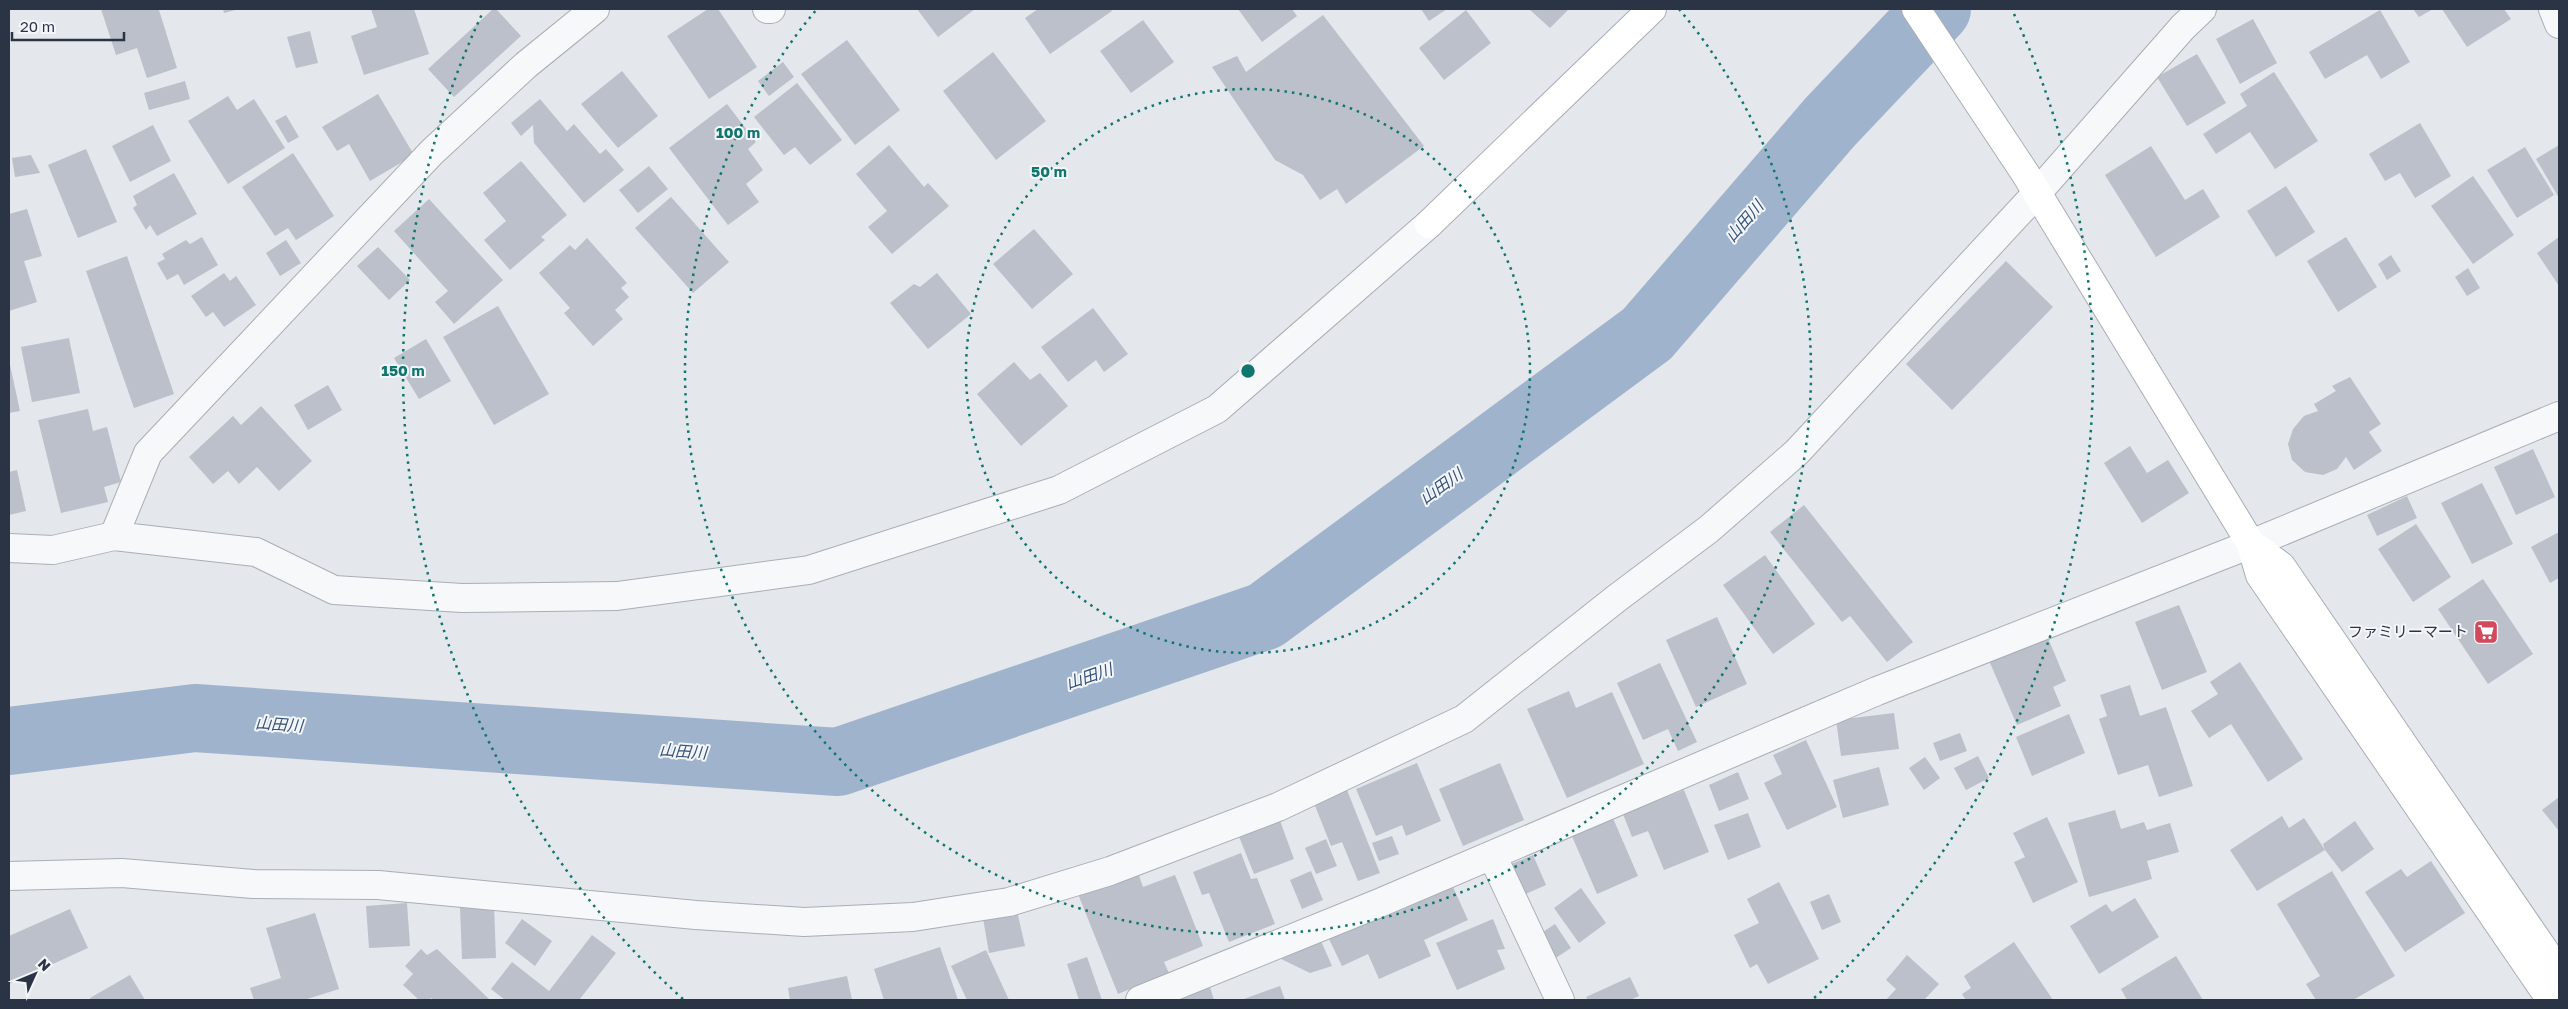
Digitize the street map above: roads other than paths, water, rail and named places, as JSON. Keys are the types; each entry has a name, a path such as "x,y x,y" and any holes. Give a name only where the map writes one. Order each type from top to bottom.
{"street":[{"path":"114,536 148,454 432,152 526,65 595,9"},
{"path":"9,548 53,550 114,536 256,552 334,590 462,598 617,596 809,570 1059,490 1217,410 1429,224 1652,9"},
{"path":"1916,9 2031,183 2251,544 2260,575 2550,1000"},
{"path":"9,876 122,873 253,884 378,885 696,915 804,922 913,917 1009,902 1110,871 1278,807 1464,719 1617,598 1710,528 1797,452 2031,183 2202,9"},
{"path":"2553,9 2559,24"},
{"path":"1140,1000 1492,855 1877,691 2251,544 2559,416"},
{"path":"2251,544 2281,566 2559,972"},
{"path":"1492,855 1560,1000"}],"waterway":[{"name":"山田川","path":"9,741 195,718 838,762 1265,616 1647,334 1830,122 1937,9"}],"place":[{"name":"ファミリーマート","path":"2486,632"}]}
